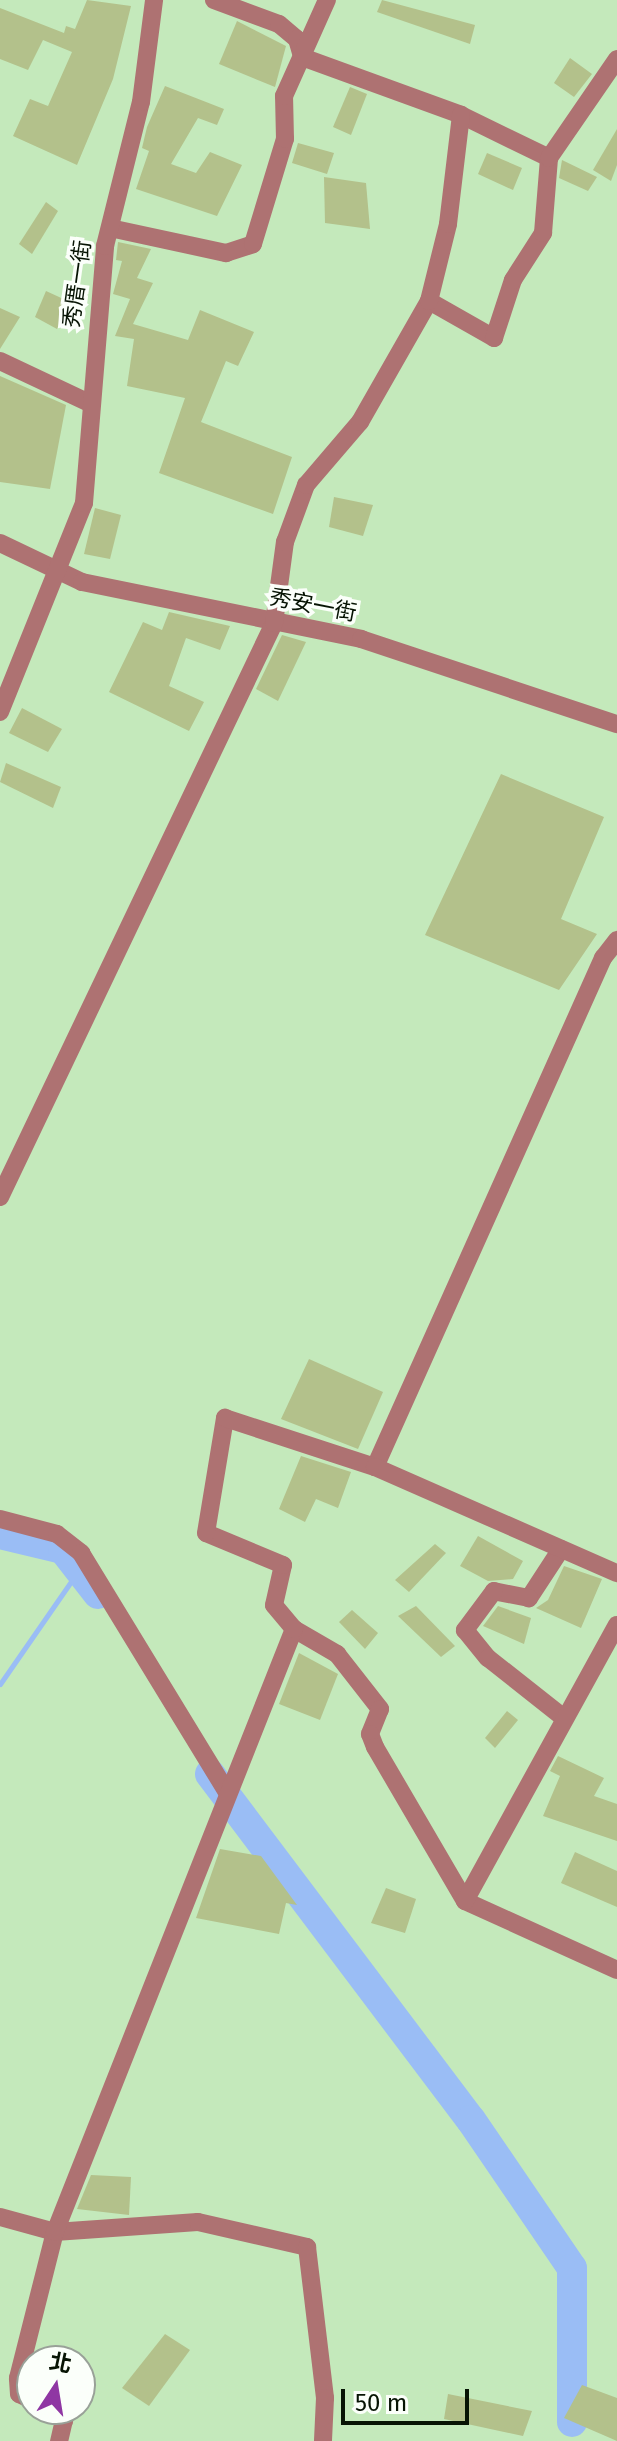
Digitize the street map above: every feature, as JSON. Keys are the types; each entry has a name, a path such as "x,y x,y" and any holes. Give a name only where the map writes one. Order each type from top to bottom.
{"street":[{"name":"秀厝一街","path":"0,712 84,503 87,402 110,228 141,102 154,0"},
{"path":"214,0 279,24 297,39 302,57"},
{"path":"110,228 226,253 253,244 285,139 284,96 327,0"},
{"path":"302,57 461,115 549,158"},
{"path":"429,301 494,338 513,280 543,233 549,158 617,59"},
{"path":"0,1197 274,623 285,542 306,485 360,422 429,301 448,224 461,115"},
{"path":"0,361 87,402"},
{"name":"秀安一街","path":"0,543 55,574 274,623 361,639 617,724"},
{"path":"375,1467 603,958 617,940"},
{"path":"617,1573 375,1467 225,1418 206,1533 283,1565 274,1605 294,1629 337,1654 380,1709 370,1734 375,1747 465,1901 617,1970"},
{"path":"0,1519 57,1534 81,1553 227,1792"},
{"path":"561,1549 529,1598 494,1591 465,1630 488,1658 564,1718"},
{"path":"465,1901 617,1625"},
{"path":"26,2345 55,2232 294,1629"},
{"path":"0,2217 55,2232 198,2222 307,2247 325,2398 323,2441"}],"building":[{"path":"87,0 131,6 113,79 77,165 13,136 30,99 48,106 72,52 43,40 28,70 0,59 0,8 64,33 66,26 75,29"},
{"path":"382,0 475,25 470,44 377,12"},
{"path":"237,21 286,46 275,87 219,64"},
{"path":"570,58 592,74 574,97 554,83"},
{"path":"165,86 224,109 217,125 198,118 171,164 196,173 210,152 242,165 217,216 136,189 149,151 142,148 147,127"},
{"path":"350,87 367,94 351,135 333,127"},
{"path":"617,129 617,165 611,181 593,170"},
{"path":"298,143 334,153 327,174 292,163"},
{"path":"487,153 522,168 513,190 478,174"},
{"path":"562,160 597,177 588,191 559,178"},
{"path":"324,177 366,183 370,229 325,223"},
{"path":"46,202 58,211 32,254 19,244"},
{"path":"118,242 151,249 137,278 153,283 133,324 188,340 200,310 254,332 238,366 226,361 201,422 292,457 273,514 159,473 185,398 127,386 134,339 115,336 130,299 113,294 122,261 116,260"},
{"path":"46,291 70,302 57,329 35,317"},
{"path":"0,308 20,317 0,349"},
{"path":"0,376 66,405 50,489 0,482"},
{"path":"334,497 373,505 363,536 329,527"},
{"path":"95,508 121,515 110,559 84,554"},
{"path":"169,612 230,626 220,650 186,638 169,686 204,702 189,731 109,692 143,622 162,630"},
{"path":"282,635 306,642 278,701 256,689"},
{"path":"22,708 62,729 48,752 9,733"},
{"path":"6,763 61,787 53,808 0,782"},
{"path":"501,774 604,817 561,919 597,934 559,990 425,935"},
{"path":"309,1359 383,1392 358,1449 281,1419"},
{"path":"301,1456 351,1472 338,1508 316,1499 305,1522 279,1509"},
{"path":"478,1536 523,1561 513,1579 488,1581 460,1566"},
{"path":"435,1544 446,1553 409,1592 395,1580"},
{"path":"564,1566 602,1579 581,1628 536,1608 548,1600"},
{"path":"416,1606 455,1646 441,1657 398,1616"},
{"path":"498,1606 531,1618 524,1644 483,1626"},
{"path":"352,1610 378,1633 365,1649 339,1622"},
{"path":"299,1653 338,1674 320,1720 279,1704"},
{"path":"507,1711 518,1720 495,1748 485,1738"},
{"path":"558,1756 604,1778 594,1796 617,1804 617,1841 543,1816 560,1776 550,1771"},
{"path":"220,1849 261,1856 297,1905 286,1903 279,1934 196,1918"},
{"path":"575,1852 617,1871 617,1907 561,1883"},
{"path":"386,1888 416,1899 405,1933 371,1923"},
{"path":"91,2175 131,2177 129,2215 77,2209"},
{"path":"165,2334 190,2350 149,2406 122,2388"},
{"path":"582,2385 617,2398 617,2441 564,2418"},
{"path":"448,2394 532,2411 523,2436 444,2419"}],"waterway":[{"path":"0,1534 63,1549 98,1594"},
{"path":"0,1684 81,1567"},
{"path":"210,1774 471,2120 572,2268 572,2422"}]}
